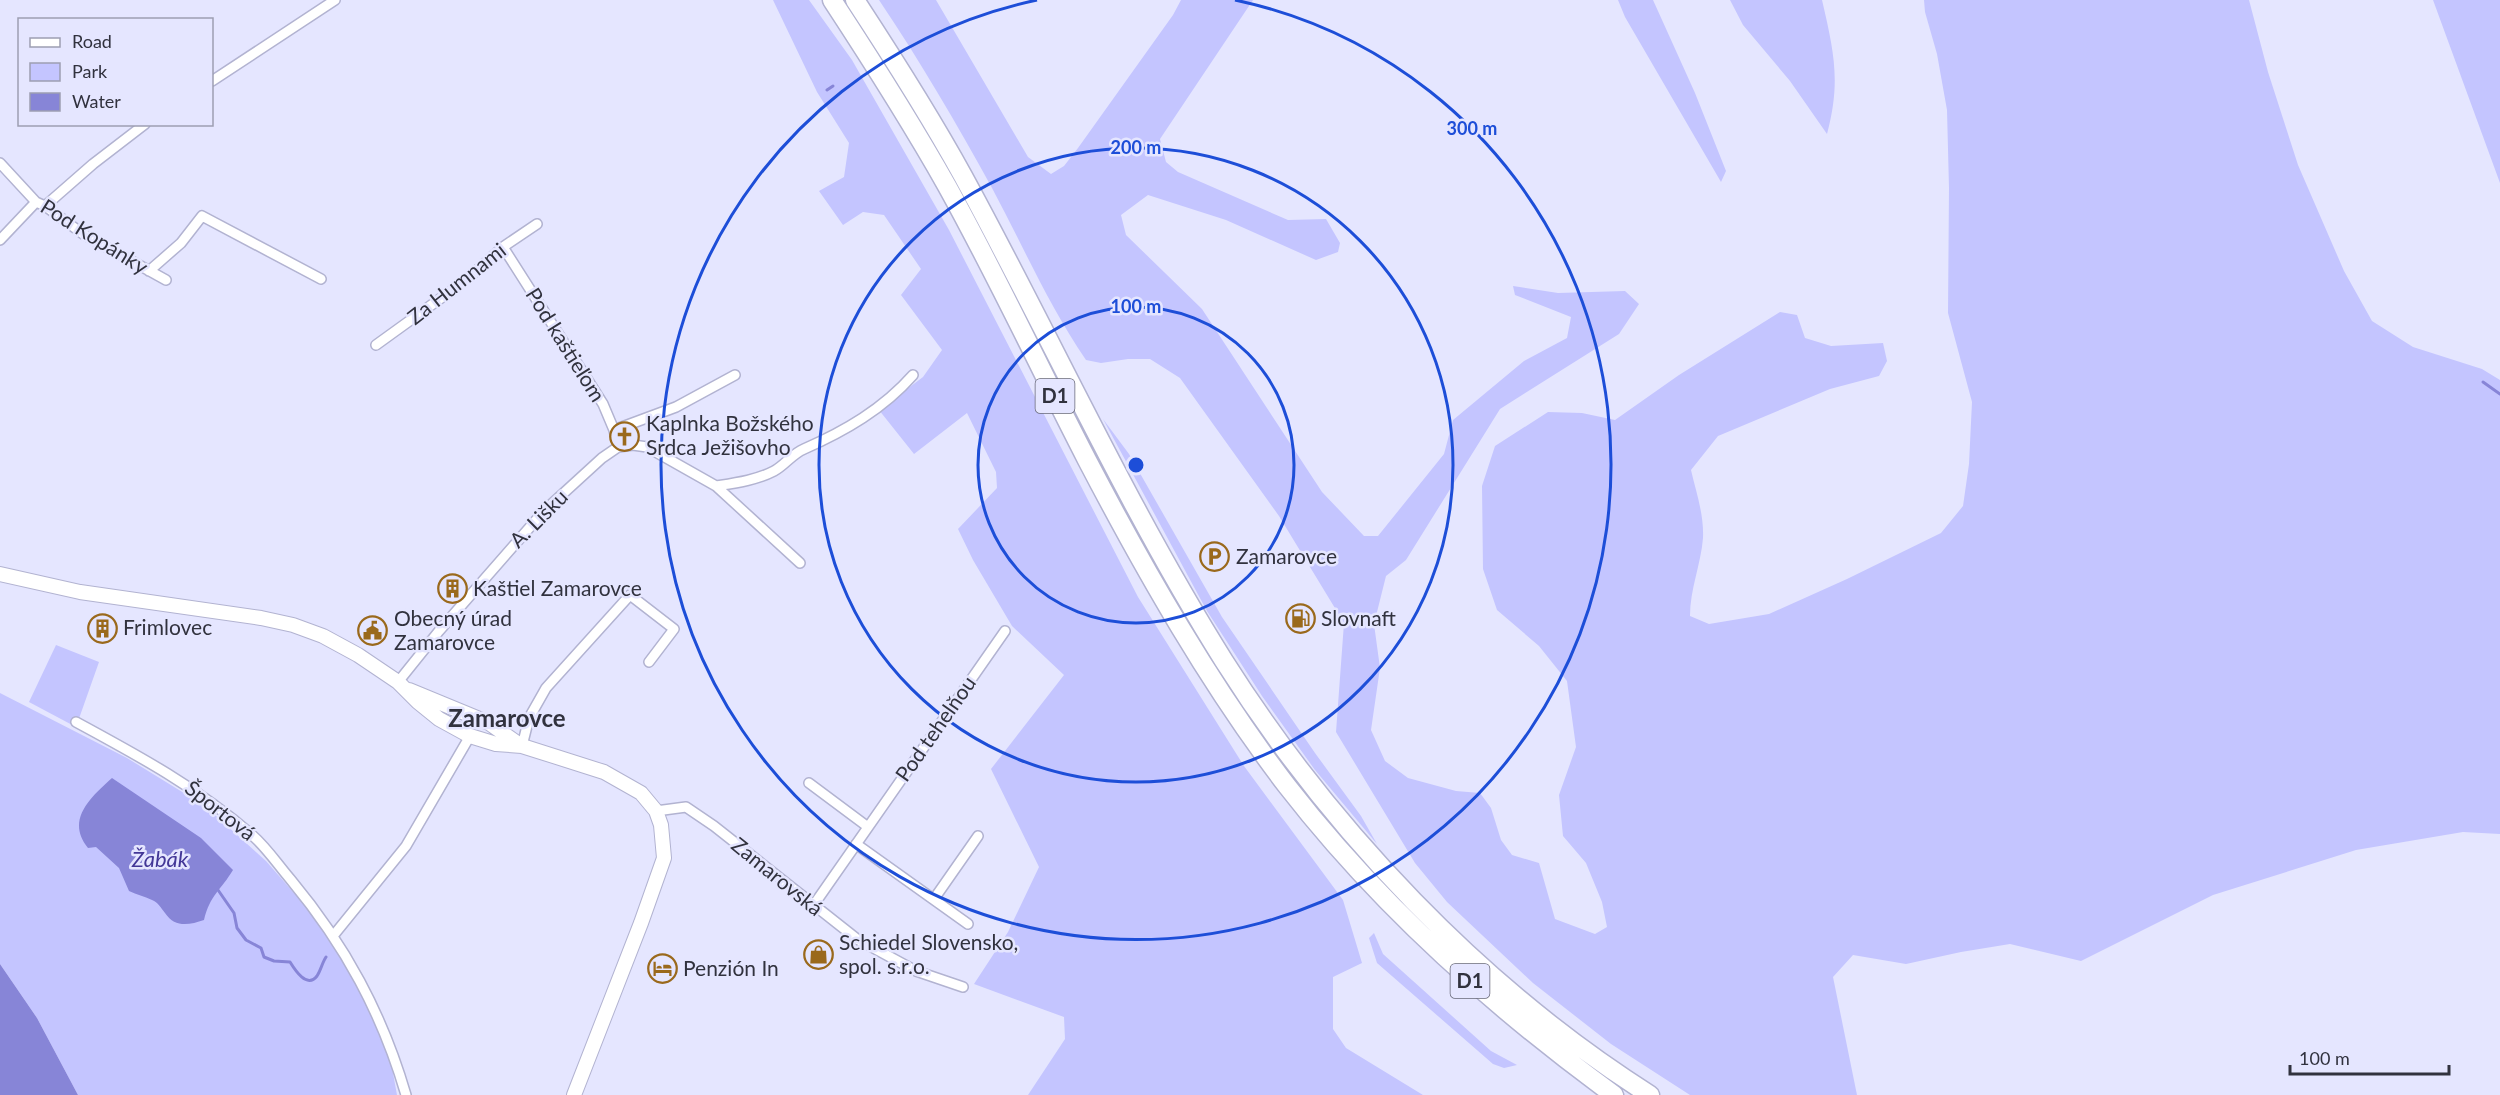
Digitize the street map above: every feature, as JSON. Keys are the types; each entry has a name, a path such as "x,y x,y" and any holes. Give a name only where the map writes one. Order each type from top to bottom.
{"highway":[{"name":"D1","path":"832,0 887,85 947,187 1134,547 1208,672 1242,724 1288,786 1341,851 1435,950 1528,1031 1614,1095"},
{"name":"D1","path":"855,0 905,75 962,175 1105,452 1187,601 1285,750 1326,804 1363,846 1449,936 1576,1043 1650,1095"}],"main road":[{"path":"0,574 80,592 261,618 293,625 323,636 402,685 489,723 522,746"},
{"path":"402,685 439,719 470,736 496,744 522,746 620,780 641,793 656,811 662,825 664,858 659,877 574,1095"}],"street":[{"path":"213,80 335,0"},
{"path":"0,240 41,204 142,126"},
{"name":"Pod Kopánky","path":"0,163 41,204 82,234 166,280"},
{"path":"149,271 181,243 202,216 321,279"},
{"name":"Za Humnami","path":"376,345 466,280 503,247 537,224"},
{"name":"Pod kaštieľom","path":"503,247 597,394 614,430 618,447"},
{"path":"614,430 676,407 735,375"},
{"path":"716,486 774,471 802,450 837,434 873,412 891,398 913,375"},
{"path":"618,447 633,445 647,447 716,486 800,563"},
{"name":"A. Lišku","path":"402,685 439,631 544,511 602,458 618,447"},
{"path":"522,746 529,718 546,688 630,595 674,629 649,662"},
{"name":"Pod tehelňou","path":"813,906 1005,631"},
{"name":"Športová","path":"76,722 174,776 253,836 306,898 356,970 388,1040 405,1095"},
{"path":"333,936 406,846 470,736"},
{"path":"809,783 868,827"},
{"name":"Zamarovská","path":"656,811 686,807 714,826 857,939 916,971 963,987"},
{"path":"933,899 978,836"},
{"path":"856,844 968,924"}],"green space":[{"path":"773,0 809,0 852,60 949,230 1138,597 1244,766 1343,900 1362,963 1333,977 1333,1029 1346,1048 1423,1095 1028,1095 1065,1039 1064,1017 974,984 1008,932 1039,867 991,769 1064,675 1012,626 973,560 958,529 997,488 996,472 967,413 914,454 879,410 923,377 942,350 901,295 921,269 884,215 863,212 843,225 819,191 844,177 849,143 817,92"},
{"path":"879,0 936,0 1028,157 1051,174 1064,166 1078,148 1173,15 1181,0 1253,0 1160,139 1166,162 1178,172 1288,220 1326,219 1340,243 1338,252 1316,260 1226,220 1148,195 1121,215 1126,235 1202,309 1322,492 1364,536 1378,536 1444,454 1453,420 1524,361 1567,338 1571,317 1515,295 1513,286 1558,293 1625,291 1639,304 1619,334 1500,409 1406,560 1386,576 1374,624 1380,668 1371,730 1385,761 1408,778 1456,791 1480,793 1491,808 1501,840 1512,855 1539,863 1555,919 1595,934 1607,927 1602,902 1586,863 1563,836 1559,795 1576,747 1567,681 1539,646 1497,610 1483,569 1482,486 1495,446 1548,412 1582,413 1615,420 1679,375 1780,312 1797,315 1805,338 1831,346 1883,343 1887,361 1879,376 1830,389 1718,436 1691,470 1701,512 1703,538 1690,616 1709,624 1769,614 1941,533 1963,506 1969,464 1972,402 1948,313 1947,110 1924,0 2249,0 2268,72 2298,165 2344,271 2372,321 2413,347 2482,369 2500,380 2500,834 2463,832 2356,850 2213,895 2081,961 2010,944 1906,964 1853,955 1833,977 1857,1095 1690,1095 1611,1044 1533,983 1447,902 1415,863 1336,732 1344,623 1279,516 1180,378 1150,359 1101,363 1086,360 1048,297 965,140 924,69"},
{"path":"1618,0 1653,0 1695,93 1726,171 1721,182 1625,17"},
{"path":"1730,0 1822,0 1833,52 1835,82 1827,134 1790,81 1743,25"},
{"path":"2433,0 2500,0 2500,183"},
{"path":"1103,419 1129,454 1222,617 1361,816 1377,844 1315,770 1262,696 1207,611"},
{"name":"Frimlovec","path":"56,645 99,662 76,727 29,702"},
{"path":"0,693 127,758 205,806 266,861 315,917 349,961 389,1051 397,1095 78,1095 37,1018 0,964"},
{"path":"1374,933 1383,954 1491,1051 1517,1065 1504,1068 1493,1064 1377,963 1369,938"}],"water":[{"name":"Žabák","path":"112,778 201,838 233,870 213,898 204,920 188,924 173,921 156,902 129,891 119,868 96,847 88,848 79,828 80,819 89,801"},
{"path":"0,964 37,1018 78,1095 0,1095"}],"waterway":[{"path":"827,90 833,86"},
{"path":"2483,382 2500,394"},
{"path":"218,890 234,913 237,928 246,940 261,948 264,957 274,961 290,962 302,977 309,980 317,976 326,957"}],"place":[{"name":"Kaplnka Božského Srdca Ježišovho","path":"625,436"},
{"name":"Zamarovce","path":"1215,557"},
{"name":"Kaštiel Zamarovce","path":"452,589"},
{"name":"Slovnaft","path":"1300,619"},
{"name":"Frimlovec","path":"102,628"},
{"name":"Obecný úrad Zamarovce","path":"373,631"},
{"name":"Schiedel Slovensko, spol. s.r.o.","path":"818,955"},
{"name":"Penzión In","path":"662,969"}],"district":[{"name":"Zamarovce","path":"507,719"}]}
